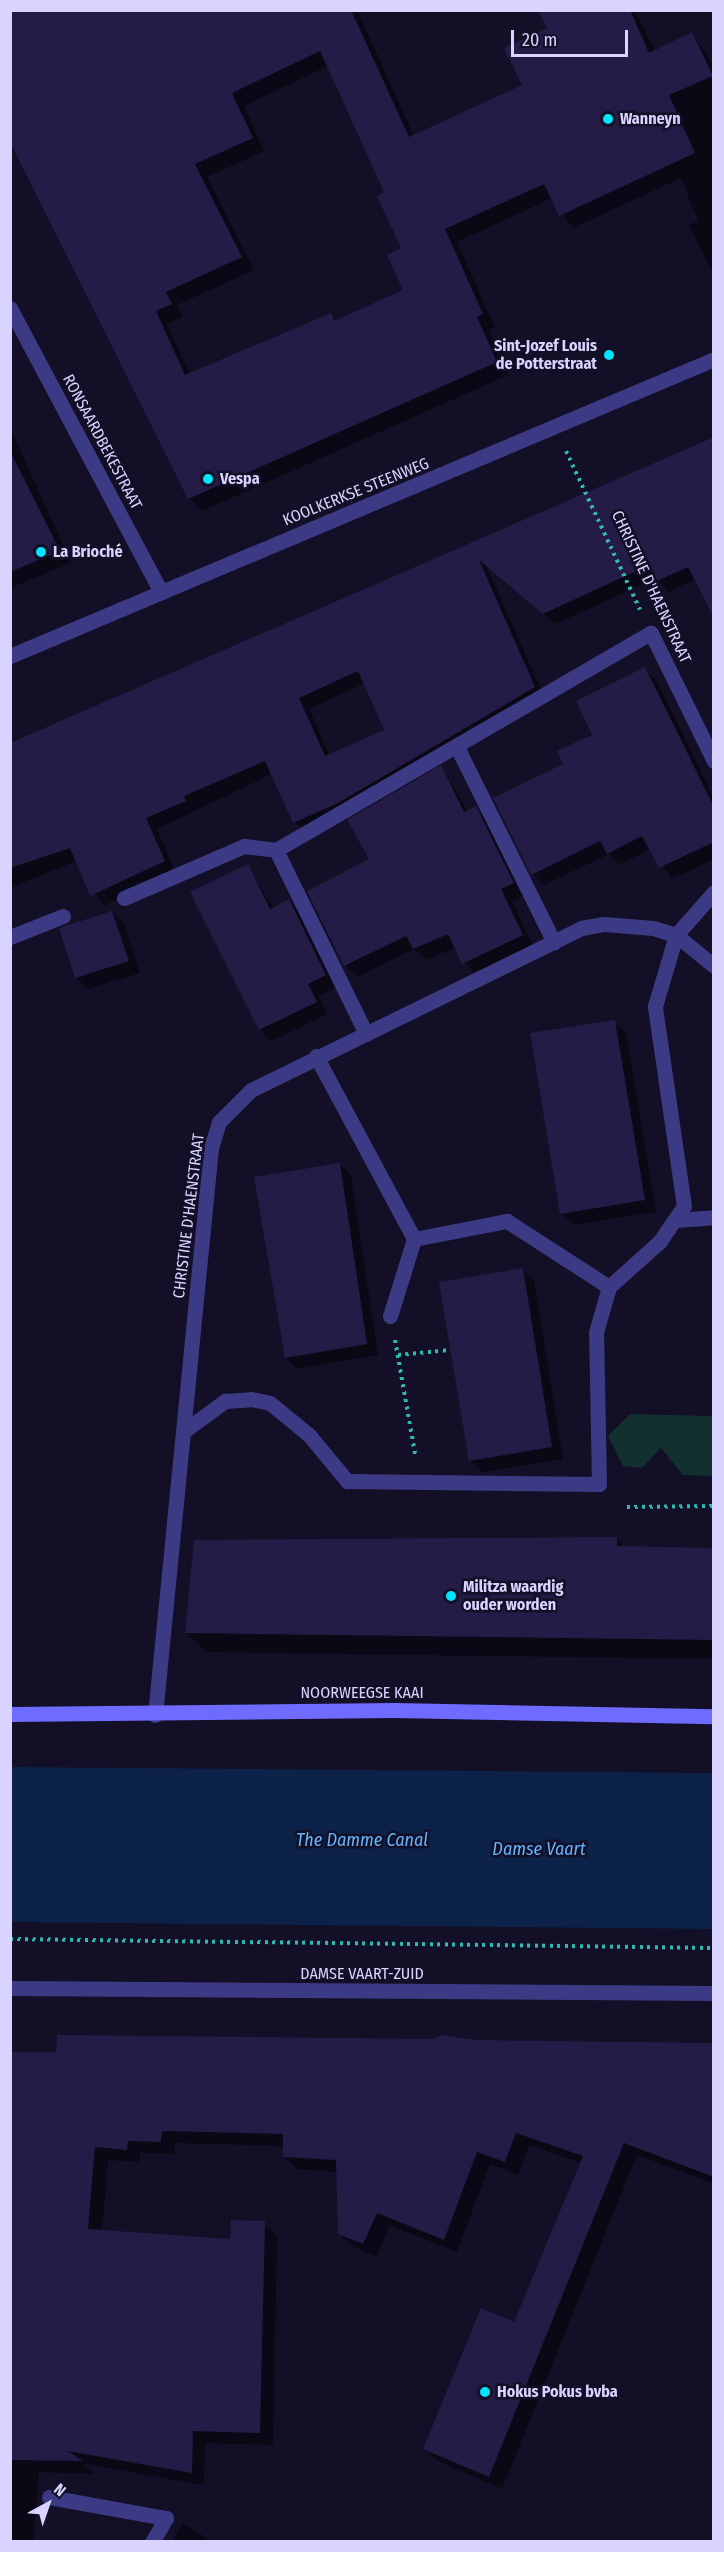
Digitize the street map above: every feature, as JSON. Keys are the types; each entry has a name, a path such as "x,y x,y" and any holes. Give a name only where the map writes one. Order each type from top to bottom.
{"main road":[{"name":"NOORWEEGSE KAAI","path":"10,1714 394,1710 714,1716"}],"street":[{"name":"RONSAARDBEKESTRAAT","path":"10,308 161,592"},
{"name":"KOOLKERKSE STEENWEG","path":"10,656 555,429 714,359"},
{"path":"124,898 244,846 276,850 458,749 651,633"},
{"name":"CHRISTINE D'HAENSTRAAT","path":"651,633 714,761"},
{"path":"458,749 554,942"},
{"path":"276,850 366,1034"},
{"path":"184,1431 225,1401 261,1401 309,1435 347,1481 599,1484 596,1332 609,1287 675,1220 684,1206 655,1006 676,935 714,892"},
{"path":"10,937 63,916"},
{"name":"CHRISTINE D'HAENSTRAAT","path":"155,1714 211,1148 219,1122 251,1090 316,1056 554,942 604,924 676,935"},
{"path":"676,935 714,966"},
{"path":"316,1056 414,1239 390,1316"},
{"path":"675,1220 714,1217"},
{"path":"414,1239 507,1221 609,1287"},
{"name":"DAMSE VAART-ZUID","path":"10,1988 714,1994"},
{"path":"49,2497 166,2518 152,2541"}],"path":[{"name":"CHRISTINE D'HAENSTRAAT","path":"555,429 651,633"},
{"path":"390,1316 420,1481"},
{"path":"398,1355 450,1350"},
{"path":"627,1507 714,1506"},
{"path":"10,1939 714,1948"}],"green space":[{"path":"630,1414 713,1416 713,1476 683,1475 661,1448 642,1468 623,1466 608,1436"}],"water":[{"name":"Damse Vaart","path":"11,1767 713,1773 713,1929 11,1922"}],"building":[{"path":"10,10 351,10 409,137 522,85 504,48 547,28 538,10 630,10 649,53 692,32 713,76 669,95 695,153 559,216 544,184 445,229 483,314 477,317 497,362 188,499 10,142","holes":["320,51 384,192 377,196 401,248 387,255 403,290 334,321 331,313 185,375 156,311 172,304 166,292 242,257 195,164 253,138 232,93"]},
{"path":"714,437 714,618 688,567 657,581 649,565 543,614 479,560 535,687 338,803 293,823 265,761 184,796 186,801 146,818 165,861 90,896 70,848 10,868 10,743","holes":["358,671 384,730 325,756 299,698"]},
{"path":"10,451 60,551 10,572"},
{"path":"645,667 714,807 714,842 659,868 642,836 607,854 600,841 531,875 493,798 563,764 557,751 592,735 576,701"},
{"path":"441,765 464,812 476,806 514,883 501,889 523,935 462,964 448,934 413,949 406,936 344,966 307,891 369,859 347,820"},
{"path":"248,864 270,909 289,899 326,975 308,984 317,1002 259,1030 190,892"},
{"path":"112,911 129,961 75,978 59,928"},
{"path":"615,1020 645,1200 560,1214 530,1033"},
{"path":"340,1163 367,1344 285,1358 254,1177"},
{"path":"523,1268 552,1447 469,1461 439,1282"},
{"name":"Militza waardig ouder worden","path":"617,1537 617,1546 714,1548 714,1640 185,1633 194,1540"},
{"path":"57,2035 435,2039 441,2035 476,2040 714,2043 714,2177 624,2143 489,2477 423,2449 481,2308 514,2322 583,2156 516,2133 505,2162 477,2152 444,2240 377,2213 363,2244 338,2234 336,2160 283,2157 283,2134 162,2131 161,2142 128,2141 127,2150 95,2147 88,2229 230,2239 231,2220 265,2221 260,2433 193,2431 192,2473 67,2451 83,2461 10,2460 10,2052 56,2052"}],"place":[{"name":"Wanneyn","path":"608,119"},
{"name":"Sint-Jozef Louis de Potterstraat","path":"609,355"},
{"name":"Vespa","path":"208,479"},
{"name":"La Brioché","path":"41,552"},
{"name":"Militza waardig ouder worden","path":"451,1596"},
{"name":"Hokus Pokus bvba","path":"485,2392"}],"water label":[{"name":"The Damme Canal","path":"362,1840"}]}
